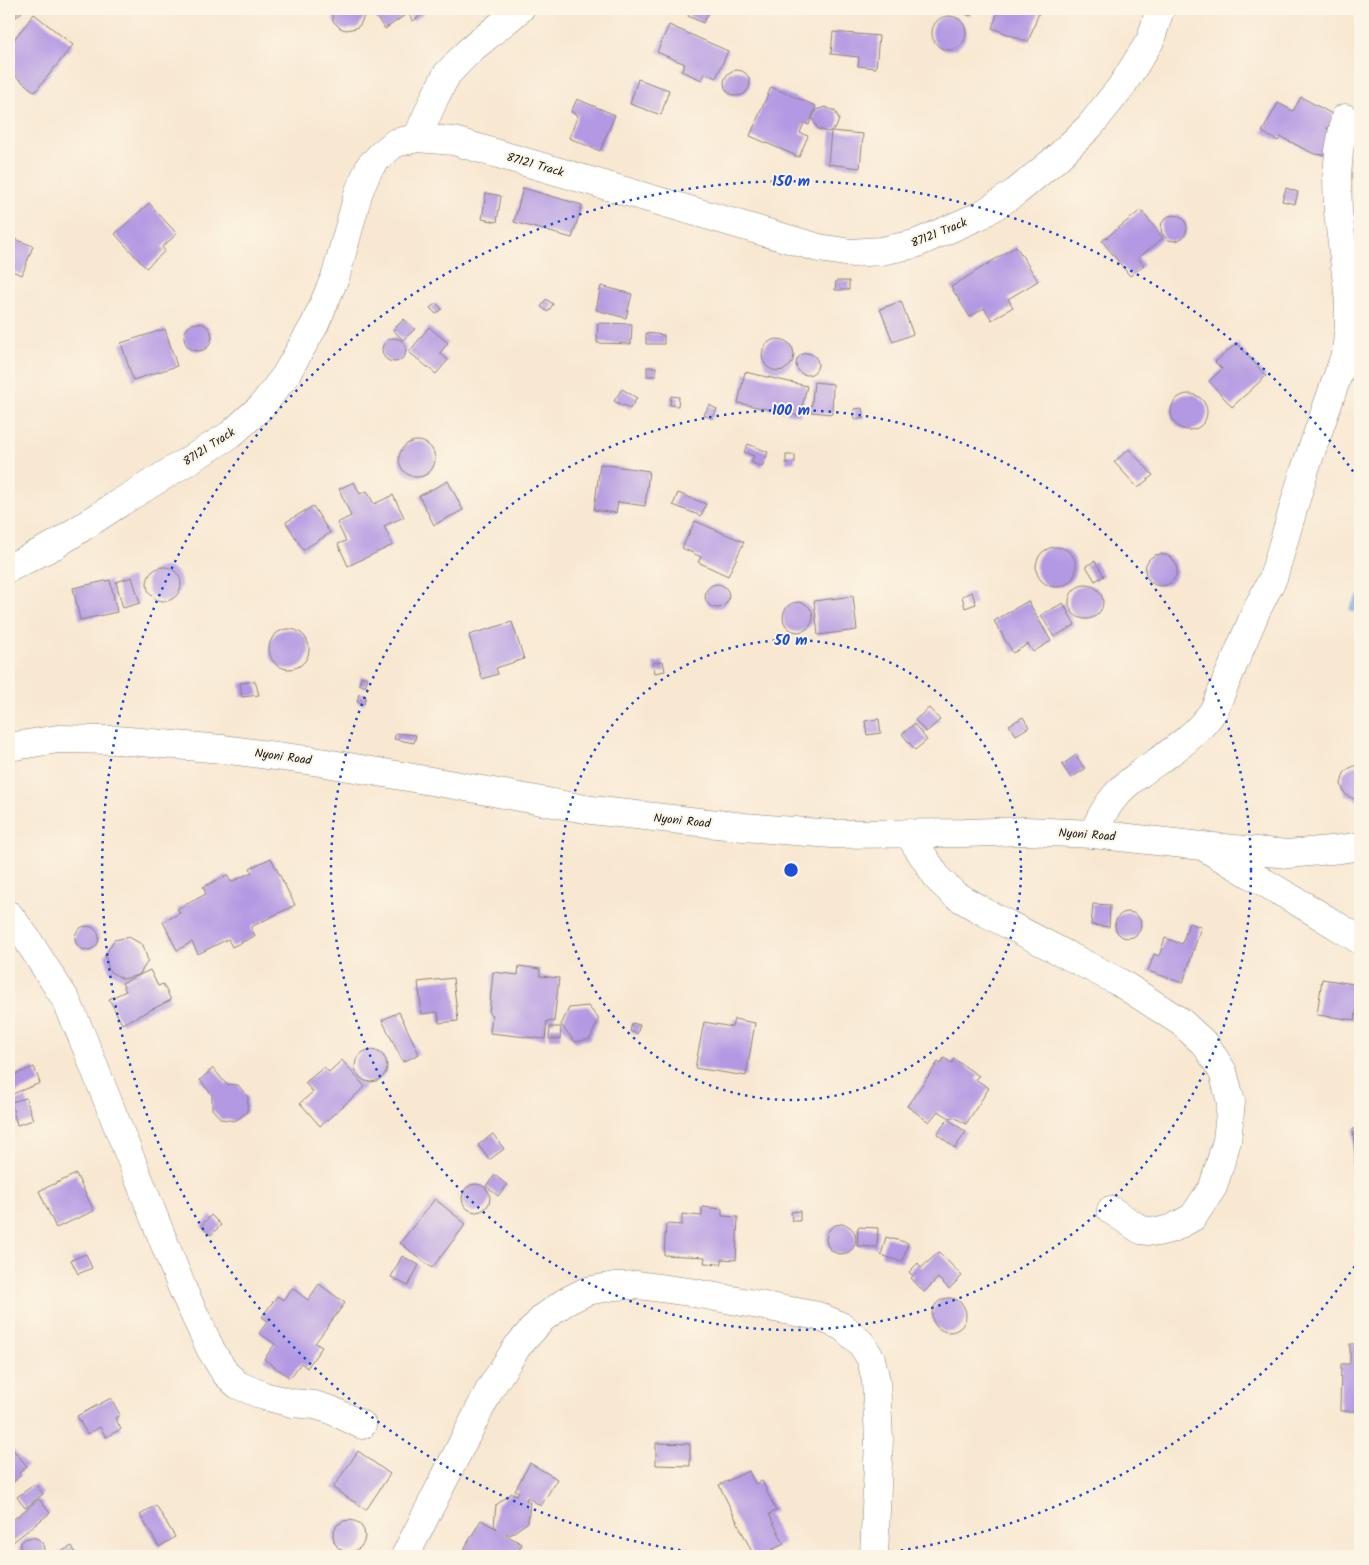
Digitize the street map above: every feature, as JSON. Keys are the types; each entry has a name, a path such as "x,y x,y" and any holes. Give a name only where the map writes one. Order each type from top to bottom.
{"street":[{"path":"418,138 447,74 469,51 520,9"},
{"name":"87121 Track","path":"9,568 55,545 230,435 262,406 285,376 315,324 336,275 359,191 370,166 395,143 418,138 454,141 819,248 851,253 881,251 915,244 981,216 1016,192 1057,158 1090,126 1121,87 1150,41 1159,9"},
{"path":"1092,834 1104,809 1117,793 1129,782 1190,738 1214,710 1257,609 1273,578 1303,475 1346,352 1349,326 1349,298 1338,212 1337,177 1339,151 1345,118"},
{"name":"Nyoni Road","path":"9,747 58,739 117,740 222,749 324,762 590,810 744,828 832,834 965,834 1025,831 1092,834 1288,854 1341,850 1360,846"},
{"path":"908,834 939,880 955,895 1119,982 1173,1017 1206,1045 1222,1072 1231,1102 1226,1141 1213,1187 1193,1217 1173,1228 1158,1232 1141,1230 1111,1210"},
{"path":"1202,846 1360,940"},
{"path":"9,915 27,939 66,1000 183,1290 211,1350 225,1373 238,1385 264,1396 315,1405 331,1410 362,1425"},
{"path":"405,1556 490,1388 516,1347 543,1318 566,1302 587,1291 615,1286 638,1285 689,1292 818,1316 842,1327 861,1342 870,1359 876,1381 879,1439 874,1556"}],"building":[{"path":"9,9 23,9 16,17 9,19"},
{"path":"332,9 364,9 364,16 360,25 346,30 340,28 333,21"},
{"path":"370,9 430,9 413,21 408,13 385,29"},
{"path":"692,9 703,9 709,12 703,23 688,16"},
{"path":"954,9 973,9 970,16"},
{"path":"999,9 1040,10 1028,42 992,28"},
{"path":"34,14 73,45 35,92 9,71 9,46"},
{"path":"949,16 956,17 961,21 965,26 965,40 961,45 956,49 949,50 942,49 937,45 933,40 932,33 933,26 937,21 942,17"},
{"path":"669,25 728,51 716,78 705,73 702,80 681,71 685,64 657,52"},
{"path":"833,32 879,36 876,68 858,66 859,57 831,54"},
{"path":"737,70 746,74 750,83 746,92 737,96 728,92 724,83 728,74"},
{"path":"638,79 669,90 661,115 630,104"},
{"path":"771,87 816,106 809,125 804,123 800,133 808,136 799,157 750,136"},
{"path":"1301,97 1334,115 1327,129 1334,136 1325,155 1314,154 1281,137 1278,141 1262,132 1278,103 1293,111"},
{"path":"577,99 615,115 600,151 569,138 578,115 571,112"},
{"path":"825,107 835,111 839,119 836,128 828,132 818,129 812,119 816,110"},
{"path":"831,131 863,134 860,168 828,164"},
{"path":"523,188 582,205 572,238 514,222"},
{"path":"1286,188 1298,192 1295,204 1282,201"},
{"path":"486,193 501,196 497,222 482,219"},
{"path":"149,203 177,234 162,247 165,251 146,268 115,234"},
{"path":"1141,210 1163,238 1138,258 1144,265 1130,276 1102,241"},
{"path":"1174,215 1183,219 1187,228 1183,237 1174,241 1165,237 1161,228 1165,219"},
{"path":"9,237 33,246 22,275 9,270"},
{"path":"1016,246 1038,281 1008,299 1013,307 992,320 984,308 970,317 951,287"},
{"path":"836,281 849,281 849,290 835,290"},
{"path":"601,286 632,294 626,318 596,310"},
{"path":"546,299 553,304 548,312 541,307"},
{"path":"901,301 913,334 893,342 880,309"},
{"path":"436,303 442,309 436,314 430,308"},
{"path":"404,319 415,329 403,340 393,330"},
{"path":"198,323 208,327 212,337 208,347 198,351 188,347 184,337 188,327"},
{"path":"598,323 632,324 631,344 597,343"},
{"path":"429,327 448,343 440,353 448,360 436,374 409,352"},
{"path":"165,329 177,366 133,380 121,343"},
{"path":"646,333 664,335 664,344 646,344"},
{"path":"394,338 399,339 405,345 405,355 399,361 394,362 389,361 383,355 382,350 383,345 389,339"},
{"path":"778,339 784,340 789,344 793,349 793,361 789,366 784,370 778,371 772,370 767,366 763,361 762,355 763,349 767,344 772,340"},
{"path":"1237,343 1266,376 1232,407 1209,381 1222,369 1215,362"},
{"path":"807,353 815,356 818,364 815,372 807,375 799,372 796,364 799,356"},
{"path":"647,367 656,367 656,376 647,376"},
{"path":"745,372 807,386 800,416 738,403"},
{"path":"814,382 833,384 832,414 811,412"},
{"path":"622,389 637,398 630,409 614,401"},
{"path":"1189,394 1196,395 1202,399 1206,405 1206,419 1202,425 1196,429 1189,430 1182,429 1176,425 1172,419 1171,412 1172,405 1176,399 1182,395"},
{"path":"671,396 679,397 678,406 670,405"},
{"path":"709,405 717,409 712,419 704,415"},
{"path":"862,408 864,418 855,420 854,409"},
{"path":"417,441 430,446 435,459 430,472 417,477 404,472 399,459 404,446"},
{"path":"748,444 768,452 762,467 751,462 754,456 744,452"},
{"path":"1129,449 1153,475 1138,488 1114,462"},
{"path":"786,455 795,455 795,462 786,463"},
{"path":"600,464 649,471 645,506 618,502 616,513 594,510"},
{"path":"448,481 463,510 434,525 419,496"},
{"path":"354,482 360,494 367,491 374,504 393,495 404,517 384,526 393,545 348,566 338,544 346,541 337,523 351,516 339,489"},
{"path":"678,493 706,504 701,516 673,505"},
{"path":"313,506 330,533 303,550 286,522"},
{"path":"695,521 744,542 728,576 698,562 701,557 682,548"},
{"path":"1060,547 1067,550 1073,556 1076,567 1075,575 1067,584 1060,587 1052,587 1045,584 1037,575 1036,563 1039,556 1048,548"},
{"path":"1161,554 1167,555 1172,559 1176,564 1176,576 1172,581 1167,585 1161,586 1155,585 1150,581 1146,576 1145,570 1146,564 1150,559 1155,555"},
{"path":"1095,561 1104,576 1095,581 1086,566"},
{"path":"164,567 171,568 176,572 180,577 180,591 176,596 171,600 164,601 157,600 152,596 148,591 147,584 148,577 152,572 157,568"},
{"path":"132,577 140,603 123,608 116,582"},
{"path":"110,580 117,612 80,620 73,588"},
{"path":"717,584 726,587 729,596 726,605 717,608 708,605 705,596 708,587"},
{"path":"1086,585 1093,586 1098,590 1102,595 1102,609 1098,614 1093,618 1086,619 1079,618 1074,614 1070,609 1069,602 1070,595 1074,590 1079,586"},
{"path":"972,592 976,604 965,608 962,596"},
{"path":"853,596 857,630 818,635 814,601"},
{"path":"1028,601 1051,641 1033,652 1028,644 1013,653 994,621"},
{"path":"798,602 804,603 812,611 812,623 804,631 798,632 792,631 784,623 783,617 784,611 792,603"},
{"path":"1063,603 1075,625 1054,637 1041,615"},
{"path":"512,622 524,659 496,668 498,674 482,679 469,635"},
{"path":"293,629 300,632 306,638 309,649 308,657 300,666 293,669 285,669 278,666 270,657 269,645 272,638 281,630"},
{"path":"663,661 665,671 655,673 653,663"},
{"path":"361,676 368,678 365,687 359,684"},
{"path":"255,681 259,695 242,697 240,683"},
{"path":"359,694 366,696 364,704 357,702"},
{"path":"929,708 940,720 926,732 915,720"},
{"path":"1023,717 1029,727 1016,735 1009,725"},
{"path":"879,719 881,733 867,735 865,721"},
{"path":"914,724 927,740 915,750 902,734"},
{"path":"396,733 416,735 414,743 394,739"},
{"path":"1076,755 1085,769 1071,778 1062,765"},
{"path":"1360,765 1360,801 1346,795 1341,784 1344,773 1348,769"},
{"path":"271,858 295,905 251,927 255,936 232,947 228,939 198,954 192,942 177,950 163,922 180,913 177,909 206,894 203,887 227,875 231,882 252,872 250,868"},
{"path":"1093,904 1110,905 1109,927 1091,925"},
{"path":"1128,912 1137,916 1141,925 1137,934 1128,938 1119,934 1115,925 1119,916"},
{"path":"1189,923 1201,927 1183,983 1148,971 1154,954 1159,956 1165,938 1182,944"},
{"path":"87,926 95,930 99,938 95,946 87,950 79,946 75,938 79,930"},
{"path":"129,937 143,945 148,961 139,975 123,979 109,971 105,955 114,940"},
{"path":"519,966 540,969 540,976 559,978 554,1022 547,1021 545,1039 490,1033 492,1015 489,1014 493,972 518,975"},
{"path":"150,970 158,986 163,984 171,1000 122,1024 109,999 126,991 122,983"},
{"path":"453,978 458,1021 439,1023 438,1012 422,1014 418,982"},
{"path":"1322,979 1360,985 1355,1020 1317,1015"},
{"path":"588,1006 598,1018 598,1021 590,1039 575,1042 561,1025 569,1008"},
{"path":"399,1012 419,1054 403,1062 382,1020"},
{"path":"734,1019 755,1023 746,1076 695,1068 704,1022 732,1027"},
{"path":"632,1023 640,1025 637,1034 630,1031"},
{"path":"550,1027 561,1027 560,1039 549,1039"},
{"path":"371,1050 377,1051 382,1055 386,1060 386,1072 382,1077 377,1081 371,1082 365,1081 360,1077 356,1072 355,1066 356,1060 360,1055 365,1051"},
{"path":"944,1058 952,1063 954,1059 979,1076 975,1079 989,1088 966,1124 938,1111 929,1122 907,1106 938,1062 941,1064"},
{"path":"342,1060 365,1087 320,1126 300,1103 313,1092 305,1083 324,1067 329,1072"},
{"path":"34,1067 40,1083 10,1095 9,1077"},
{"path":"213,1068 226,1084 238,1085 248,1097 247,1112 235,1121 221,1119 212,1109 212,1095 200,1080"},
{"path":"26,1098 33,1120 17,1125 11,1102"},
{"path":"948,1119 966,1132 955,1148 937,1134"},
{"path":"1353,1129 1360,1129 1360,1225 1359,1225"},
{"path":"493,1134 504,1149 489,1160 478,1145"},
{"path":"76,1174 94,1211 56,1228 39,1191"},
{"path":"495,1175 507,1185 498,1196 486,1186"},
{"path":"476,1184 486,1188 490,1198 486,1208 476,1212 466,1208 462,1198 466,1188"},
{"path":"435,1199 466,1224 432,1268 400,1243"},
{"path":"702,1207 722,1209 722,1216 738,1217 736,1260 722,1259 722,1264 704,1263 705,1257 664,1255 666,1224 682,1225 682,1214 702,1216"},
{"path":"800,1211 800,1221 792,1221 791,1212"},
{"path":"211,1215 221,1225 211,1235 201,1226"},
{"path":"841,1224 852,1228 856,1239 852,1250 841,1254 830,1250 826,1239 830,1228"},
{"path":"858,1227 878,1228 877,1247 857,1246"},
{"path":"886,1237 908,1243 902,1262 881,1255"},
{"path":"939,1252 962,1276 949,1289 938,1278 924,1292 911,1278 913,1276 909,1272 918,1263 921,1268"},
{"path":"86,1254 92,1268 78,1274 71,1260"},
{"path":"402,1256 419,1265 408,1286 391,1277"},
{"path":"319,1284 345,1303 315,1343 322,1347 307,1368 301,1363 290,1378 264,1359 275,1344 259,1333 268,1321 262,1317 277,1296 283,1300 292,1288 308,1300"},
{"path":"949,1298 961,1303 966,1315 961,1327 949,1332 937,1327 932,1315 937,1303"},
{"path":"1350,1344 1360,1344 1360,1411 1340,1411 1341,1364 1350,1364"},
{"path":"111,1398 120,1415 115,1418 121,1429 106,1437 100,1427 87,1434 77,1416"},
{"path":"656,1443 690,1444 690,1466 656,1465"},
{"path":"9,1445 27,1466 19,1473 21,1475 9,1486"},
{"path":"358,1451 390,1474 366,1510 333,1488"},
{"path":"530,1463 557,1479 541,1506 527,1497 526,1500 530,1502 528,1522 510,1535 507,1533 506,1535 522,1544 516,1556 460,1556 481,1520 497,1529 494,1526 496,1505 512,1493 517,1495 519,1492 515,1490"},
{"path":"749,1471 755,1484 762,1481 776,1511 769,1514 784,1544 759,1556 754,1556 719,1485"},
{"path":"35,1484 43,1494 25,1508 17,1497"},
{"path":"39,1499 50,1513 13,1542 9,1537 9,1523"},
{"path":"156,1505 175,1537 159,1547 140,1515"},
{"path":"349,1520 361,1524 365,1536 361,1548 349,1552 337,1548 333,1536 337,1524"},
{"path":"32,1537 38,1539 43,1544 43,1556 20,1556 21,1543 25,1539"},
{"path":"72,1546 77,1556 52,1556"}],"waterway":[{"path":"1354,608 1360,600"}]}
